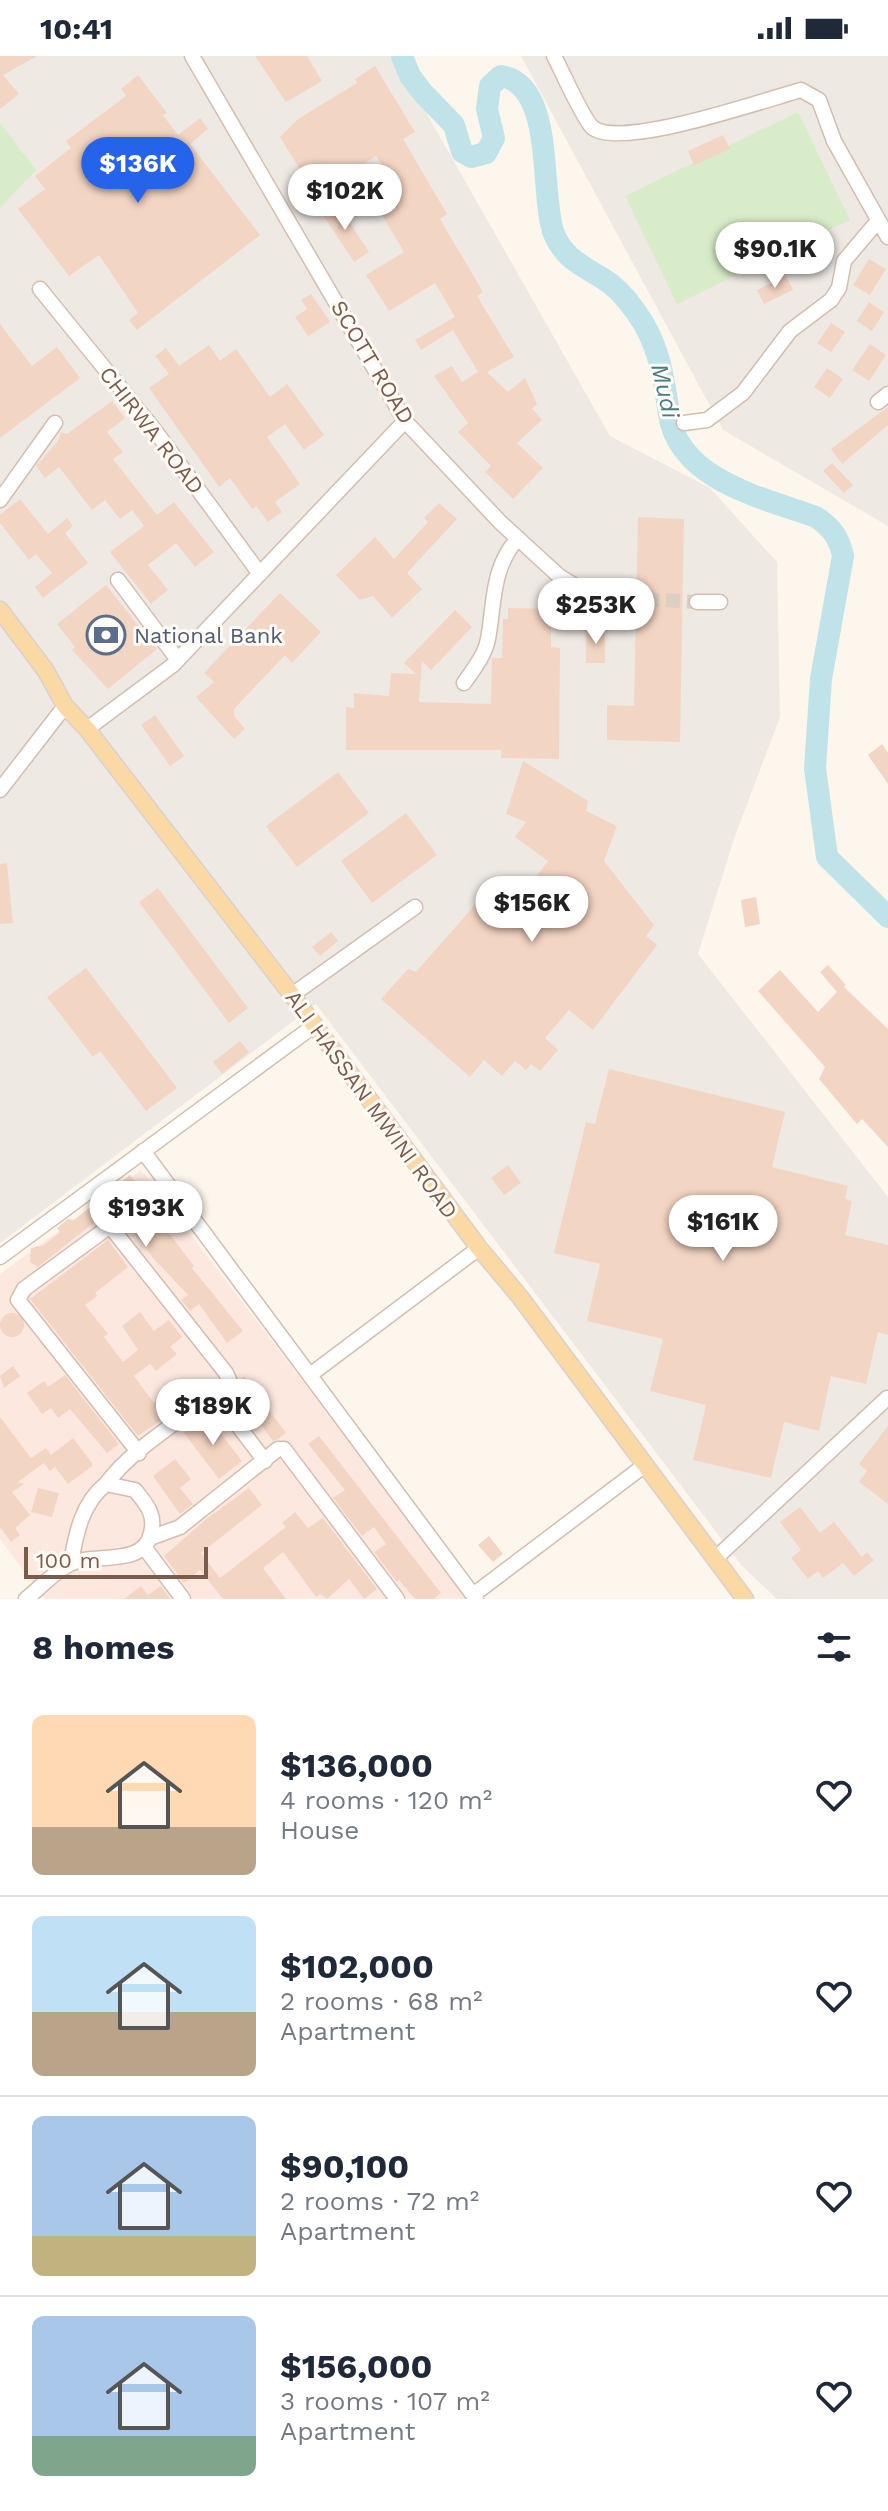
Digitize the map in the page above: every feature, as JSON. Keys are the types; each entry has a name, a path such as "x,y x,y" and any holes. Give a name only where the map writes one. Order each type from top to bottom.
{"main road":[{"name":"ALI HASSAN MWINI ROAD","path":"0,610 46,671 65,706 87,729 315,1025 479,1248 520,1297 745,1599"}],"street":[{"name":"SCOTT ROAD","path":"192,56 405,421 559,576 583,591 624,598"},
{"path":"554,56 592,127 610,135 675,126 801,90 819,100 834,141 888,237"},
{"path":"684,423 707,420 743,393 790,331 831,300 839,288 844,261 877,222"},
{"name":"CHIRWA ROAD","path":"40,289 153,428 260,574"},
{"path":"87,729 178,660 405,421"},
{"path":"0,500 55,423"},
{"path":"464,683 487,642 494,582 506,551 518,538"},
{"path":"118,580 178,660"},
{"path":"697,602 720,602"},
{"path":"0,790 65,706"},
{"path":"292,995 415,907"},
{"path":"0,1257 315,1025"},
{"path":"143,1151 474,1597 645,1465"},
{"path":"71,1563 76,1534 87,1506 116,1470 139,1453 230,1382 110,1226 24,1289 18,1300 139,1453"},
{"path":"310,1375 479,1248"},
{"path":"214,1394 265,1461"},
{"path":"716,1558 887,1398"},
{"path":"26,1599 71,1563 130,1555 180,1527 278,1449 289,1452 397,1599"},
{"path":"106,1484 135,1490 151,1510 147,1543 183,1599"}],"shaded area":[{"path":"0,56 394,56 610,436 710,488 777,562 780,717 735,836 698,954 888,1197 888,1599 777,1599 742,1566 316,1004 0,1243"},
{"path":"521,56 888,56 888,526 723,430"},
{"path":"141,1170 467,1599 45,1599 0,1539 0,1274"}],"green space":[{"path":"798,112 850,220 677,304 625,196"},
{"path":"0,123 36,170 0,208"}],"building":[{"path":"0,56 37,56 3,75 19,94 0,109"},
{"path":"255,56 307,56 322,81 286,102"},
{"path":"375,66 415,132 403,139 447,214 440,219 483,292 477,296 514,357 487,372 508,392 525,378 537,404 532,408 542,420 517,443 543,468 513,499 485,472 491,466 458,432 468,423 434,376 452,366 462,382 478,372 453,330 421,350 415,340 455,317 435,283 389,311 366,275 404,252 363,183 384,169 376,156 315,194 280,137 298,119 357,83 355,79"},
{"path":"138,75 167,113 163,115 178,135 200,118 208,129 190,144 260,235 137,330 129,320 138,313 99,255 69,276 18,209 45,189 35,176 71,148 66,141 126,96 121,89"},
{"path":"723,135 730,149 694,165 688,151"},
{"path":"336,202 369,252 354,262 321,212"},
{"path":"869,259 886,269 870,295 853,285"},
{"path":"786,276 793,290 764,304 757,290"},
{"path":"311,294 330,322 308,336 295,317 307,309 301,300"},
{"path":"869,302 884,312 872,331 857,321"},
{"path":"831,323 845,332 831,352 817,343"},
{"path":"0,324 32,366 57,347 80,378 0,438"},
{"path":"870,344 886,355 869,381 852,370"},
{"path":"209,345 220,361 236,349 270,397 287,384 324,435 304,450 285,424 267,437 300,484 275,502 282,512 268,522 256,506 252,509 230,478 219,487 149,388 169,374 155,356 166,348 179,366"},
{"path":"827,368 843,379 830,398 814,387"},
{"path":"112,401 125,418 107,432 123,452 113,459 157,515 174,502 214,552 195,567 176,543 148,565 168,590 151,604 110,552 144,526 132,510 120,519 105,500 92,510 59,467 45,478 36,466 58,441 61,432 67,434"},
{"path":"888,407 888,425 842,464 831,449"},
{"path":"832,463 853,485 844,493 823,471"},
{"path":"20,499 48,534 67,518 73,526 65,533 88,563 43,598 35,587 52,573 36,554 29,560 0,523 0,515"},
{"path":"439,503 457,519 407,573 422,589 392,618 373,596 360,600 336,575 375,537 394,559 428,522 424,518"},
{"path":"638,517 684,519 680,742 607,740 607,705 634,706"},
{"name":"National Bank","path":"106,585 157,649 108,689 72,650 75,647 57,624"},
{"path":"280,593 321,632 292,663 285,655 234,709 234,716 245,729 234,739 196,697 214,682 204,673"},
{"path":"508,608 551,609 551,647 560,648 559,759 501,758 501,750 346,750 346,707 354,708 354,693 389,696 391,673 416,674 404,663 455,610 472,627 431,670 422,661 419,702 491,704 492,658 502,658 503,619 508,619"},
{"path":"586,629 605,629 605,663 586,663"},
{"path":"155,715 184,756 170,766 141,725"},
{"path":"882,744 888,753 888,784 868,755"},
{"path":"523,761 588,801 586,811 617,826 604,861 654,925 646,936 657,945 593,1030 569,1010 545,1038 558,1050 540,1071 531,1064 526,1070 515,1061 502,1076 484,1060 470,1077 381,999 408,969 416,972 488,890 496,896 516,875 529,886 548,861 515,837 526,822 506,814"},
{"path":"338,772 369,813 297,867 266,826"},
{"path":"406,813 437,855 372,903 341,861"},
{"path":"7,863 13,923 0,924 0,864"},
{"path":"158,888 248,1008 229,1023 139,902"},
{"path":"756,897 760,924 745,927 741,900"},
{"path":"331,932 338,941 320,956 312,947"},
{"path":"828,965 846,985 844,987 888,1029 888,1147 862,1119 857,1124 819,1079 825,1067 758,991 780,970 818,1012 837,992 820,972"},
{"path":"86,968 177,1088 146,1111 100,1051 93,1057 47,997"},
{"path":"240,1041 249,1052 222,1074 213,1062"},
{"path":"609,1069 785,1112 772,1167 848,1186 845,1199 852,1201 845,1235 888,1245 888,1335 878,1332 866,1384 831,1376 819,1431 784,1422 771,1478 693,1460 706,1405 650,1391 663,1339 587,1321 600,1264 554,1253 586,1122 595,1124"},
{"path":"508,1165 521,1183 504,1195 491,1178"},
{"path":"130,1175 152,1204 149,1207 194,1266 192,1268 243,1331 227,1343 199,1304 190,1311 181,1300 188,1295 153,1258 115,1206 38,1267 30,1262 31,1248 44,1245 60,1232 57,1228 68,1219 74,1220"},
{"path":"108,1240 128,1267 85,1305 108,1334 104,1337 123,1362 138,1350 122,1326 140,1312 154,1331 169,1320 182,1337 170,1347 177,1354 156,1371 150,1364 134,1376 154,1403 159,1399 170,1414 138,1436 30,1299"},
{"path":"12,1313 21,1316 24,1325 21,1334 12,1337 3,1334 0,1325 3,1316"},
{"path":"13,1366 20,1376 4,1388 0,1376"},
{"path":"65,1375 119,1444 107,1453 70,1409 58,1418 51,1408 42,1414 27,1393 44,1381 48,1387"},
{"path":"244,1376 286,1433 278,1439 273,1441 236,1390"},
{"path":"207,1416 242,1461 219,1479 184,1433"},
{"path":"0,1417 31,1458 46,1448 51,1455 73,1438 92,1463 68,1484 55,1467 50,1471 44,1463 18,1482 24,1484 12,1492 30,1515 15,1528 20,1535 11,1542 0,1527"},
{"path":"888,1426 888,1504 859,1482 867,1471 859,1464"},
{"path":"319,1436 441,1593 434,1599 415,1599 399,1580 397,1582 374,1552 386,1544 374,1527 362,1536 333,1498 345,1490 308,1444"},
{"path":"175,1459 191,1479 180,1488 193,1504 180,1514 153,1476"},
{"path":"38,1488 59,1493 52,1517 31,1512"},
{"path":"249,1488 262,1505 201,1553 220,1578 286,1527 282,1523 295,1512 308,1528 323,1518 377,1589 364,1599 349,1579 327,1599 320,1594 316,1597 283,1552 263,1568 286,1599 223,1599 200,1570 184,1583 164,1556 205,1520"},
{"path":"800,1507 820,1533 834,1522 862,1557 867,1552 874,1560 854,1576 843,1563 823,1578 818,1571 808,1579 791,1558 801,1550 780,1522"},
{"path":"489,1536 503,1554 493,1562 478,1545"},
{"path":"141,1586 148,1595 161,1586 170,1599 124,1599"}],"waterway":[{"name":"Mudi","path":"402,56 410,76 454,125 462,152 471,157 486,153 494,138 487,109 490,86 501,76 518,84 530,99 538,119 554,234 568,255 621,293 644,324 659,361 676,438 689,456 727,484 816,517 837,538 843,556 821,679 815,768 827,857 888,917"}],"tunnel":[{"path":"624,598 697,602"}],"place":[{"name":"National Bank","path":"106,635"}]}
